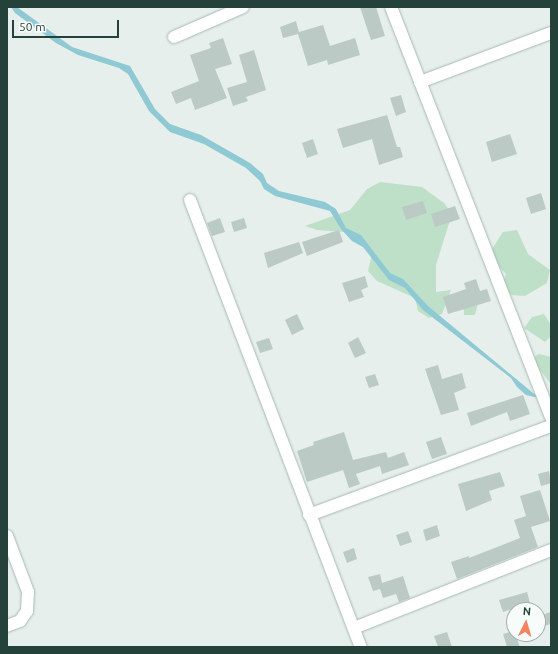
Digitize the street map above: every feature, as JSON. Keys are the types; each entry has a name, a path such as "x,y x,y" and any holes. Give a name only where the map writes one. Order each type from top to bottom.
{"street":[{"path":"174,37 243,7"},
{"path":"391,7 551,417"},
{"path":"420,82 551,33"},
{"path":"190,200 309,515 361,647"},
{"path":"309,515 551,426"},
{"path":"7,536 28,592 27,611 20,621 7,626"},
{"path":"354,628 551,550"}],"green space":[{"path":"380,182 422,187 444,203 452,214 436,265 436,292 451,290 442,314 429,318 418,311 415,298 377,281 368,271 371,258 367,245 357,238 344,232 317,230 305,226 350,210 367,189"},
{"path":"517,230 528,254 550,270 547,283 525,296 512,295 502,287 506,274 488,255 503,232"},
{"path":"463,298 478,303 475,315 464,315"},
{"path":"544,314 551,325 551,336 545,342 524,328 532,317"},
{"path":"539,354 551,357 550,383 535,363 534,357"}],"water":[{"path":"11,7 17,7 72,47 130,66 155,109 170,124 201,135 250,163 263,174 267,183 279,191 325,202 336,209 346,228 361,235 390,273 403,279 428,306 539,398 526,395 517,387 511,378 423,310 405,288 389,280 363,247 352,241 341,229 330,211 275,196 264,189 260,181 246,168 204,144 170,132 149,111 128,74 119,68 78,55 56,43 15,13"}],"building":[{"path":"360,7 376,7 385,36 371,40"},
{"path":"296,21 299,32 323,25 330,46 355,38 360,55 328,65 327,60 308,66 298,34 283,38 280,27"},
{"path":"223,38 232,64 215,69 227,98 195,110 191,98 176,104 171,92 199,81 190,55 211,48 209,43"},
{"path":"254,50 266,90 246,97 248,101 233,106 227,88 247,82 239,55"},
{"path":"401,95 406,112 396,116 390,98"},
{"path":"387,115 397,147 400,147 403,157 379,165 372,139 343,148 337,129"},
{"path":"510,134 517,154 492,162 486,142"},
{"path":"313,139 318,154 307,158 302,143"},
{"path":"541,193 546,209 531,214 526,198"},
{"path":"423,201 427,213 406,220 402,207"},
{"path":"455,206 460,219 435,227 431,214"},
{"path":"220,218 225,232 212,236 207,223"},
{"path":"244,218 247,228 234,232 231,222"},
{"path":"339,230 343,242 307,256 302,242"},
{"path":"299,242 303,253 268,268 264,253"},
{"path":"365,276 368,287 361,290 364,297 349,302 342,283"},
{"path":"476,279 480,291 487,289 491,301 448,314 443,297 466,289 464,283"},
{"path":"297,314 304,329 292,335 285,320"},
{"path":"358,337 366,353 355,358 348,343"},
{"path":"269,338 273,349 260,353 256,342"},
{"path":"438,365 442,379 462,373 466,388 454,393 459,410 441,415 425,369"},
{"path":"375,374 379,385 369,388 365,377"},
{"path":"523,395 530,414 510,421 507,412 471,426 467,413"},
{"path":"344,432 353,460 386,452 388,458 404,452 409,465 382,474 380,466 356,474 360,484 349,488 343,470 307,482 297,451 314,445 313,442"},
{"path":"441,437 447,454 432,459 426,442"},
{"path":"549,471 551,483 541,486 538,474"},
{"path":"500,472 505,486 489,491 492,500 466,511 458,484"},
{"path":"540,490 550,521 531,527 538,547 457,579 451,562 469,556 469,558 520,538 514,520 526,516 520,496"},
{"path":"437,525 440,536 426,541 423,530"},
{"path":"408,531 412,542 400,546 396,535"},
{"path":"354,548 357,559 347,563 343,552"},
{"path":"380,574 382,583 403,576 410,598 399,602 396,594 383,598 380,589 373,591 368,577"},
{"path":"527,592 530,602 506,602 506,611 503,612 499,600"},
{"path":"551,612 551,624 546,626 546,614"},
{"path":"447,632 452,647 438,647 434,636"},
{"path":"506,633 506,642 518,642 520,647 507,647 503,634"}]}
